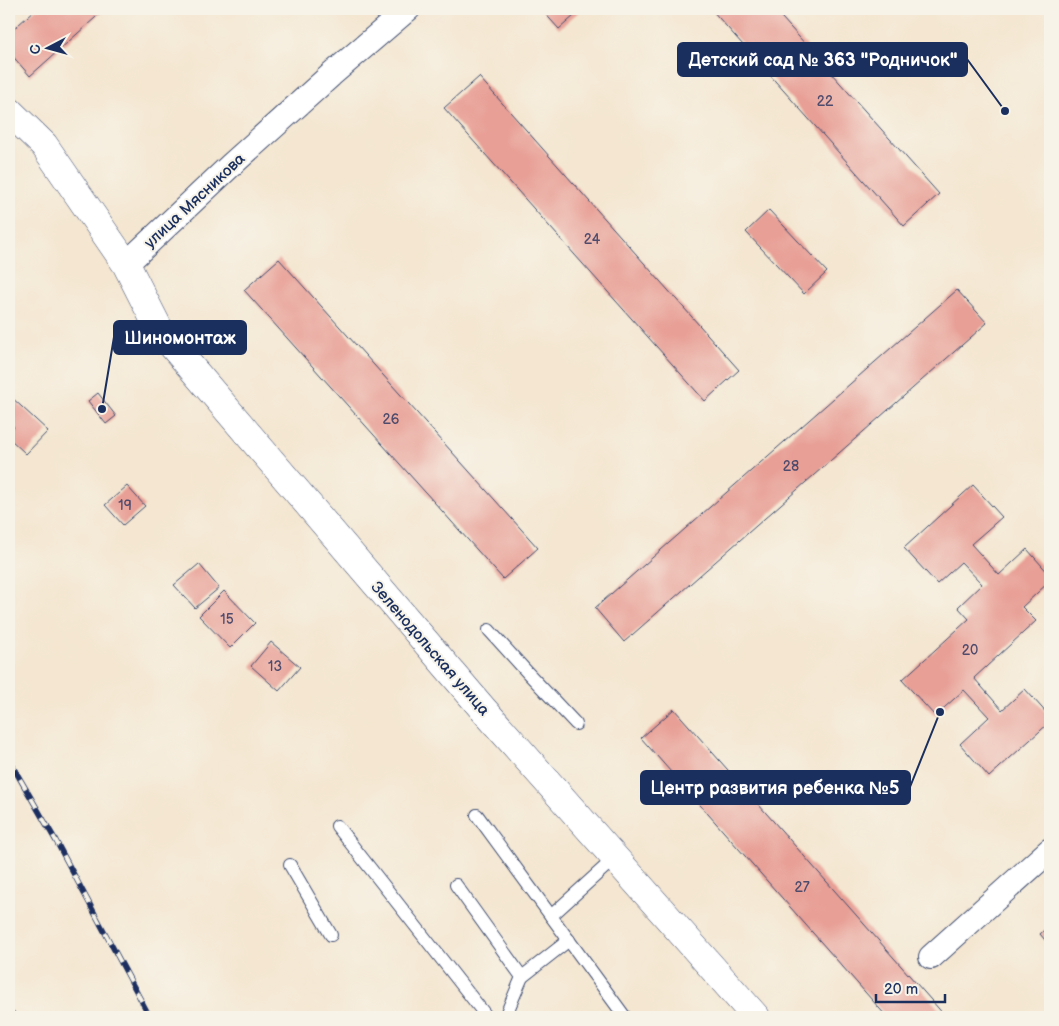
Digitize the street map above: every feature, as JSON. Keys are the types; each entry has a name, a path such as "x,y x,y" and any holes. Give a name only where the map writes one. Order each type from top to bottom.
{"street":[{"name":"улица Мясникова","path":"126,264 230,166 408,9"},
{"path":"9,111 44,145 126,264"},
{"name":"Зеленодольская улица","path":"126,264 160,331 477,702 756,1017"},
{"path":"931,957 1050,850"}],"lane":[{"path":"489,630 576,724"},
{"path":"477,815 626,1017"},
{"path":"337,826 487,1017"},
{"path":"552,916 616,858"},
{"path":"290,865 331,935"},
{"path":"456,885 522,977"},
{"path":"505,1017 522,977 569,940"}],"building":[{"path":"36,9 105,9 30,76 9,52 9,33"},
{"path":"541,9 582,9 559,29"},
{"path":"711,9 774,9 939,194 904,226"},
{"path":"479,77 739,370 705,401 444,108"},
{"path":"769,210 827,272 804,294 746,232"},
{"path":"279,259 538,548 503,579 244,290"},
{"path":"957,290 987,323 624,642 595,608"},
{"path":"98,393 116,416 106,424 88,401"},
{"path":"9,395 48,431 26,454 9,438 9,433 14,427 9,422"},
{"path":"973,485 1002,517 971,544 999,575 1027,549 1050,575 1050,581 1022,607 1036,621 974,678 1002,710 1025,689 1050,717 1050,722 989,777 960,744 989,717 964,690 935,716 902,680 969,619 958,607 982,584 961,562 937,584 904,548"},
{"path":"127,486 145,506 123,525 105,505"},
{"path":"199,564 219,588 195,608 174,585"},
{"path":"224,591 255,623 230,648 199,616"},
{"path":"271,642 300,667 279,691 251,666"},
{"path":"674,709 946,1017 887,1017 641,738"},
{"path":"1050,925 1050,946 1040,934"}],"railway":[{"path":"9,760 56,841 150,1017"}],"place":[{"name":"Детский сад № 363 \"Родничок\"","path":"1005,111"},
{"name":"Шиномонтаж","path":"102,409"},
{"name":"Центр развития ребенка №5","path":"940,712"}]}
